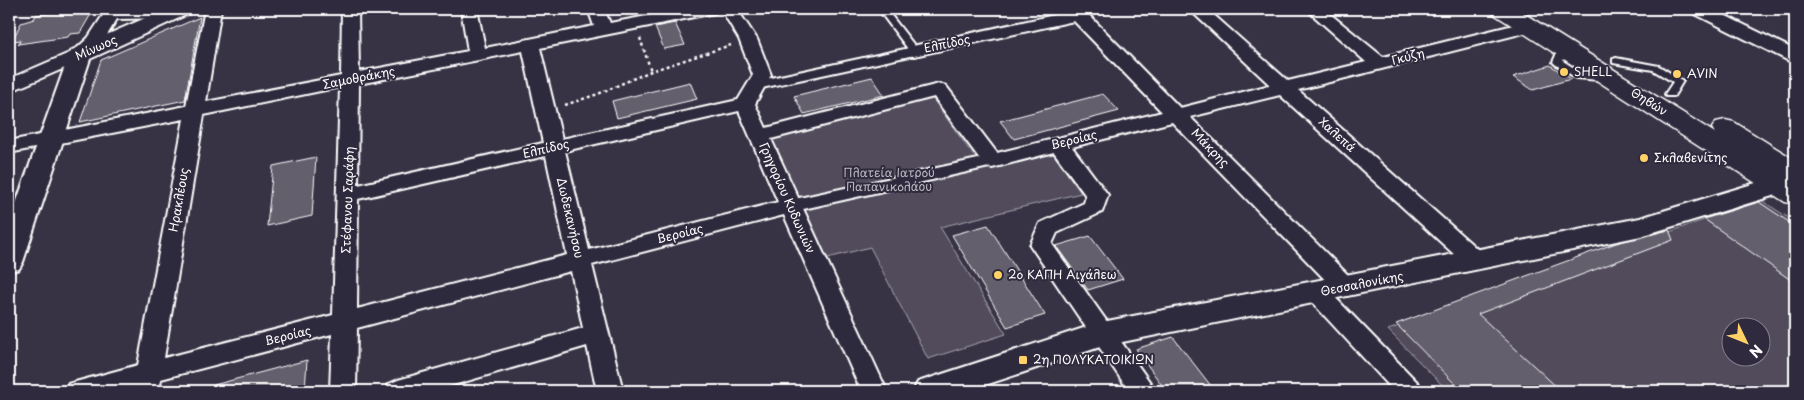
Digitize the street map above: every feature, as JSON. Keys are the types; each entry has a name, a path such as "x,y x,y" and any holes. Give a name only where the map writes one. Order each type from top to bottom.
{"main road":[{"name":"Θηβών","path":"1502,9 1531,18 1615,70 1791,185"},
{"name":"Θηβών","path":"1531,18 1564,48 1670,94 1791,185"}],"street":[{"name":"Ηρακλέους","path":"148,382 213,9"},
{"name":"Στέφανου Σαράφη","path":"343,391 350,9"},
{"path":"469,9 478,54"},
{"path":"596,9 604,30"},
{"name":"Σαμοθράκης","path":"9,147 710,9"},
{"path":"729,9 748,39 762,75 744,104"},
{"name":"Χαλεπά","path":"1197,9 1476,261"},
{"path":"1314,9 1380,64"},
{"path":"1699,9 1795,57"},
{"path":"9,262 80,55 94,41 113,11 178,11"},
{"name":"Μίνωος","path":"9,86 178,11"},
{"name":"Ελπίδος","path":"757,85 914,51 1076,12"},
{"name":"Μάκρης","path":"1076,12 1346,287"},
{"name":"Γκύζη","path":"1286,88 1380,64 1531,18"},
{"name":"Δωδεκανήσου","path":"530,44 610,391"},
{"name":"Βεροίας","path":"77,391 148,382 344,322 580,260 790,206 992,161 1286,88"},
{"path":"759,136 939,90 992,161"},
{"name":"Ελπίδος","path":"348,194 744,104"},
{"name":"Γρηγορίου Κυδωνιών","path":"744,104 874,391"},
{"path":"1059,144 1097,195 1094,207 1048,228 1041,245 1143,391"},
{"name":"Θεσσαλονίκης","path":"930,391 1102,334 1317,293 1640,227 1791,185"},
{"path":"1317,293 1410,391"},
{"path":"398,391 596,334"}],"lane":[{"path":"882,9 914,51"}],"path":[{"path":"635,23 651,71"},
{"path":"545,111 598,94 651,71 748,39"}],"green space":[{"name":"Πλατεία Ιατρού Παπανικολάου","path":"932,98 983,169 1051,151 1081,193 940,227 1006,334 928,359 870,247 824,259 768,139"},
{"path":"1761,200 1795,222 1795,391 1448,391 1388,330"}],"building":[{"path":"94,9 80,33 70,34 68,37 18,44 21,40 12,41 21,23 34,19 36,15"},
{"path":"200,17 185,100 80,122 101,60"},
{"path":"675,23 685,45 664,49 655,27"},
{"path":"1550,65 1571,79 1533,90 1513,77"},
{"path":"872,77 884,95 804,114 794,96"},
{"path":"690,82 697,99 617,118 612,101"},
{"path":"1103,94 1119,111 1014,139 1000,121"},
{"path":"316,157 312,216 267,226 273,166"},
{"path":"1759,202 1795,226 1795,283 1704,219"},
{"name":"2ο ΚΑΠΗ Αιγάλεω","path":"988,225 1045,315 1007,327 952,235"},
{"path":"1669,230 1673,240 1478,314 1561,391 1462,391 1396,324 1616,243"},
{"path":"1090,236 1123,279 1088,290 1056,246"},
{"path":"1173,337 1215,391 1166,391 1136,349"},
{"path":"307,360 305,391 215,391 214,385"}],"place":[{"name":"SHELL","path":"1564,72"},
{"name":"AVIN","path":"1677,74"},
{"name":"Σκλαβενίτης","path":"1644,158"},
{"name":"2ο ΚΑΠΗ Αιγάλεω","path":"998,275"},
{"name":"2η ΠΟΛΥΚΑΤΟΙΚΙΩΝ","path":"1023,360"}]}
